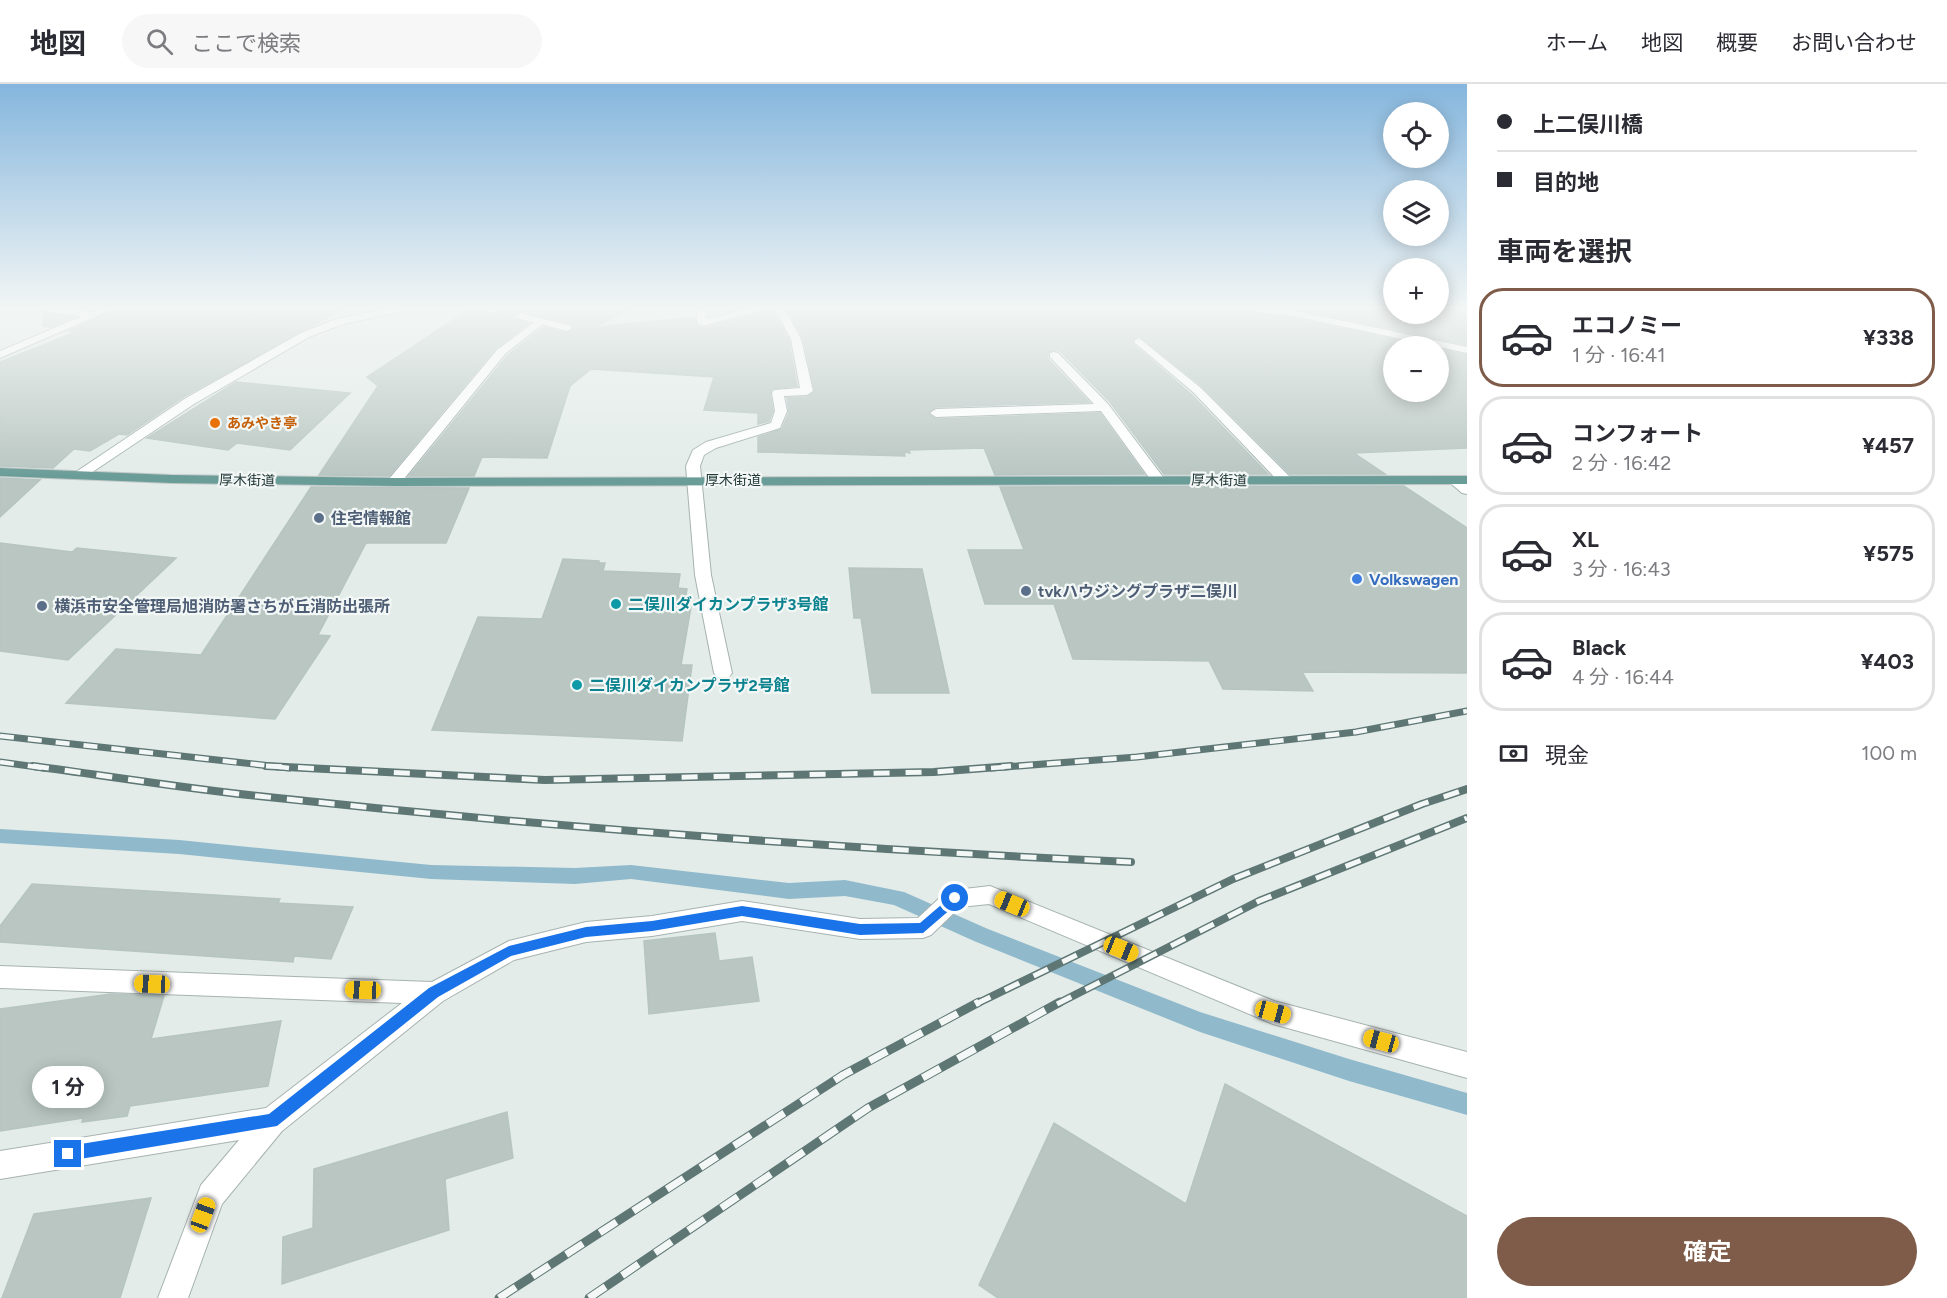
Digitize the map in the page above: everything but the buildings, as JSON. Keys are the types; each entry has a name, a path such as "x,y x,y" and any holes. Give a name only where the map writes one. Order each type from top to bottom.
{"main road":[{"name":"厚木街道","path":"0,472 171,479 394,482 1461,480"}],"street":[{"path":"77,476 190,401 257,363"},
{"path":"394,482 492,363"},
{"path":"723,673 703,575 693,466 698,453 711,445 776,425 782,411 778,393 807,391 802,363"},
{"path":"1061,363 1104,407 1158,480"},
{"path":"1165,363 1197,390 1286,481"},
{"path":"936,413 1104,407"},
{"path":"1461,480 1467,490"},
{"path":"173,1298 211,1195 272,1121 434,993 509,951 586,932 652,926 742,911 860,929 923,928 955,898 990,895 1273,1012 1467,1065"},
{"path":"0,977 434,993"},
{"path":"0,1165 272,1121"}],"waterway":[{"path":"0,836 179,847 431,872 575,876 631,872 789,891 845,888 897,898 981,935 1200,1022 1349,1070 1467,1104"}],"railway":[{"path":"991,768 1137,757 1356,732 1467,711"},
{"path":"0,736 275,766"},
{"path":"0,762 44,768"},
{"path":"33,766 230,793 476,818 803,844 1131,862"},
{"path":"266,766 275,766"},
{"path":"275,766 545,780 934,772 1011,766"},
{"path":"275,766 289,768"},
{"path":"976,1004 1233,879 1422,804 1467,789"},
{"path":"1057,1004 1259,901 1467,818"},
{"path":"499,1298 843,1075 979,1002"},
{"path":"589,1298 868,1108 1060,1002"}],"place":[{"name":"あみやき亭","path":"215,423"},
{"name":"住宅情報館","path":"319,518"},
{"name":"Volkswagen","path":"1357,579"},
{"name":"tvkハウジングプラザ二俣川","path":"1026,591"},
{"name":"二俣川ダイカンプラザ3号館","path":"616,604"},
{"name":"横浜市安全管理局旭消防署さちが丘消防出張所","path":"42,606"},
{"name":"二俣川ダイカンプラザ2号館","path":"577,685"}],"route":[{"path":"68,1154 272,1121 434,993 509,951 586,932 652,926 742,911 860,929 923,928 955,898"}]}
